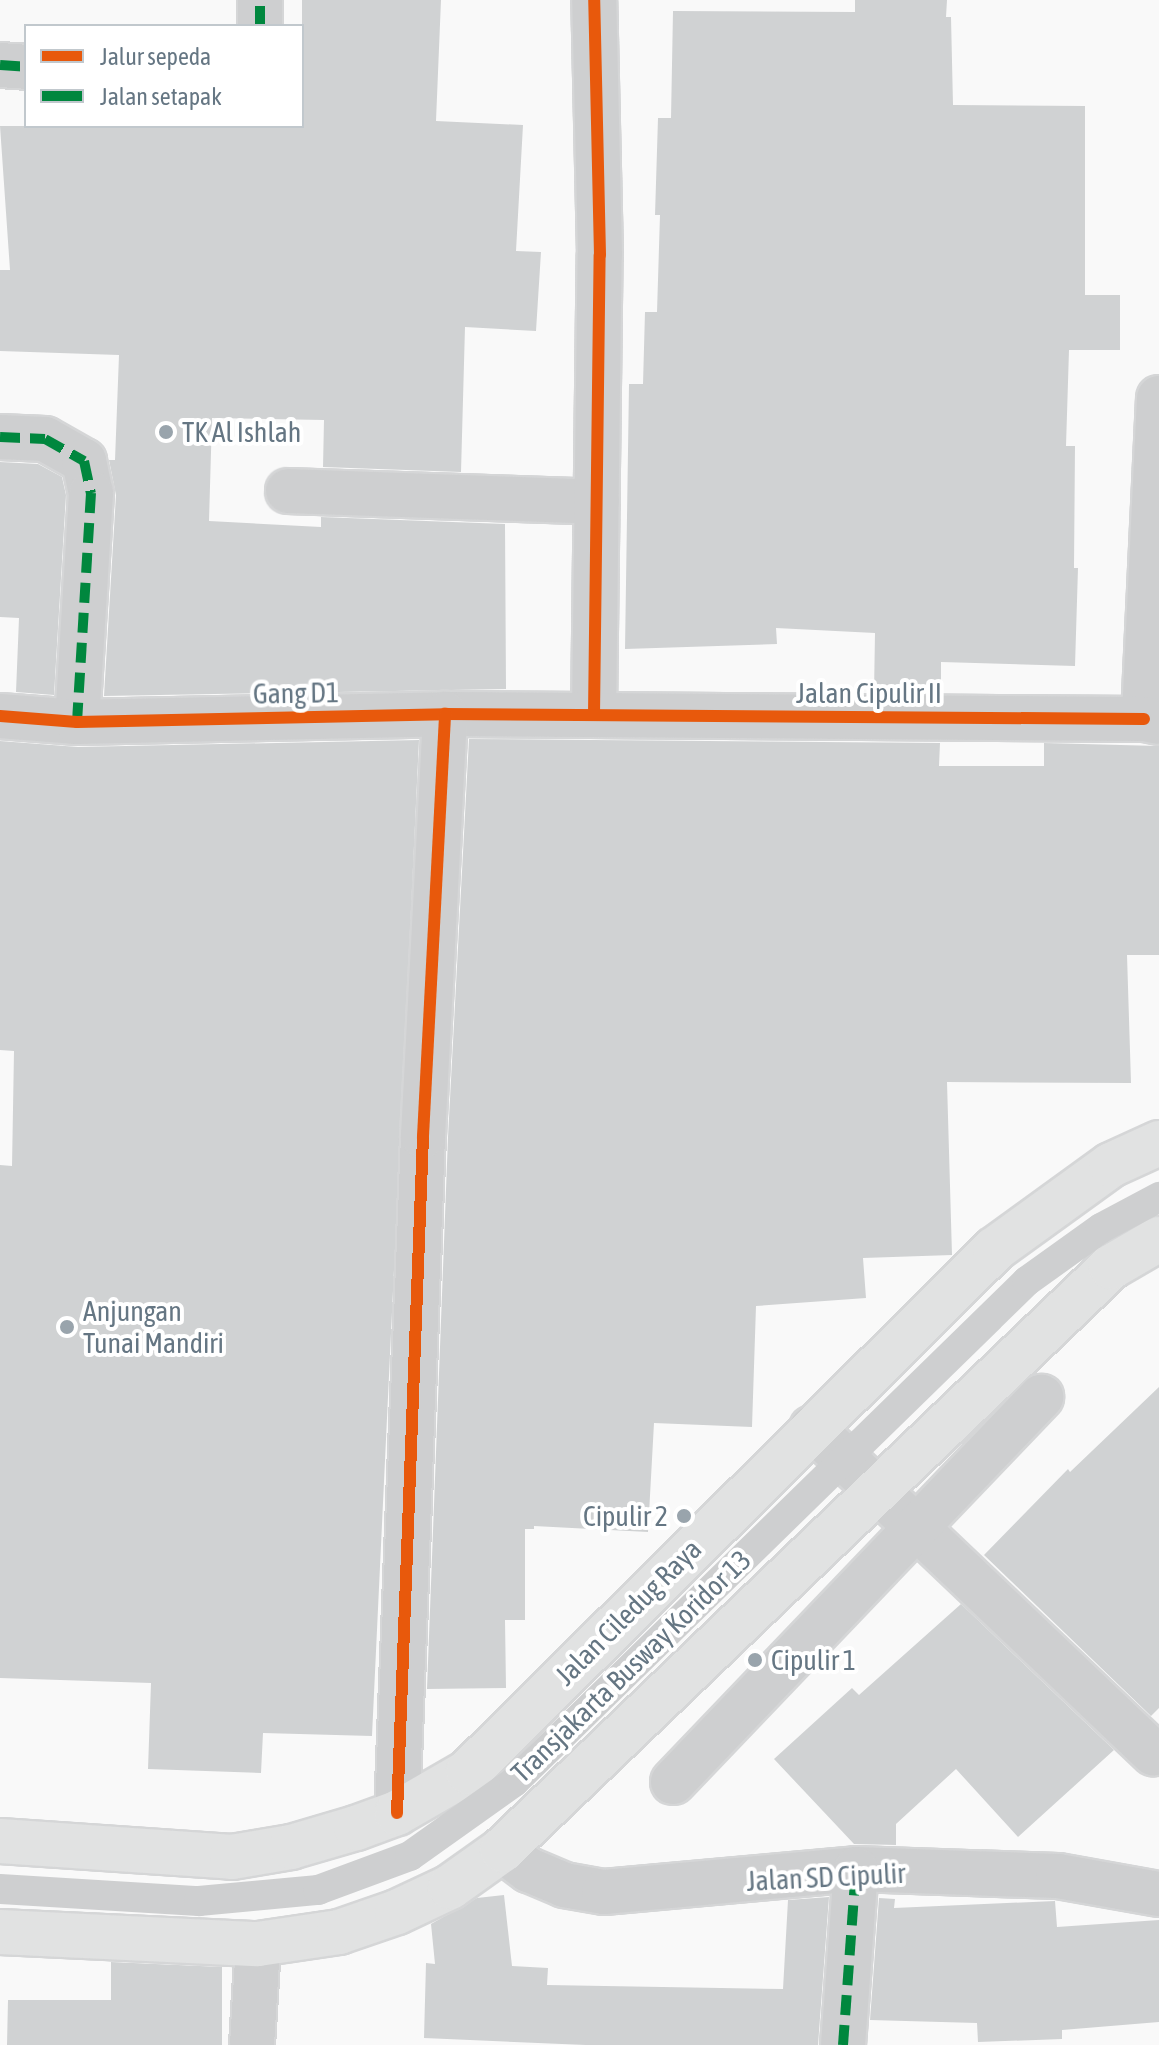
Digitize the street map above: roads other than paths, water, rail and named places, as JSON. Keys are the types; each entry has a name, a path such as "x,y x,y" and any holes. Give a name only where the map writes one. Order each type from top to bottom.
{"main road":[{"name":"Jalan Ciledug Raya","path":"0,1841 232,1857 291,1847 397,1813 468,1772 995,1249 1111,1165 1159,1143"},
{"path":"0,1932 258,1944 339,1932 397,1912 450,1887 502,1850 1111,1267 1159,1239"}],"street":[{"path":"260,0 260,24"},
{"path":"594,0 600,255 594,715"},
{"path":"0,65 24,67"},
{"path":"1152,720 1159,398"},
{"path":"0,437 45,439 84,461 91,493 77,722"},
{"path":"288,491 597,502"},
{"path":"397,1813 422,1151 445,714"},
{"name":"Gang D1","path":"0,716 77,722 445,714 594,715"},
{"name":"Jalan Cipulir II","path":"594,715 1152,720"},
{"path":"673,1782 1041,1397"},
{"path":"812,1428 1154,1754"},
{"name":"Jalan SD Cipulir","path":"502,1850 529,1870 564,1885 604,1892 856,1869 1058,1876 1159,1894"},
{"path":"843,2045 856,1869"},
{"path":"252,2045 258,1944"}],"lane":[{"name":"Transjakarta Busway Koridor 13","path":"0,1889 199,1901 318,1890 410,1856 514,1782 1027,1281 1101,1228 1159,1197"}],"place":[{"name":"TK Al Ishlah","path":"166,432"},
{"name":"Anjungan Tunai Mandiri","path":"67,1327"},
{"name":"Cipulir 2","path":"684,1516"},
{"name":"Cipulir 1","path":"755,1660"}]}
